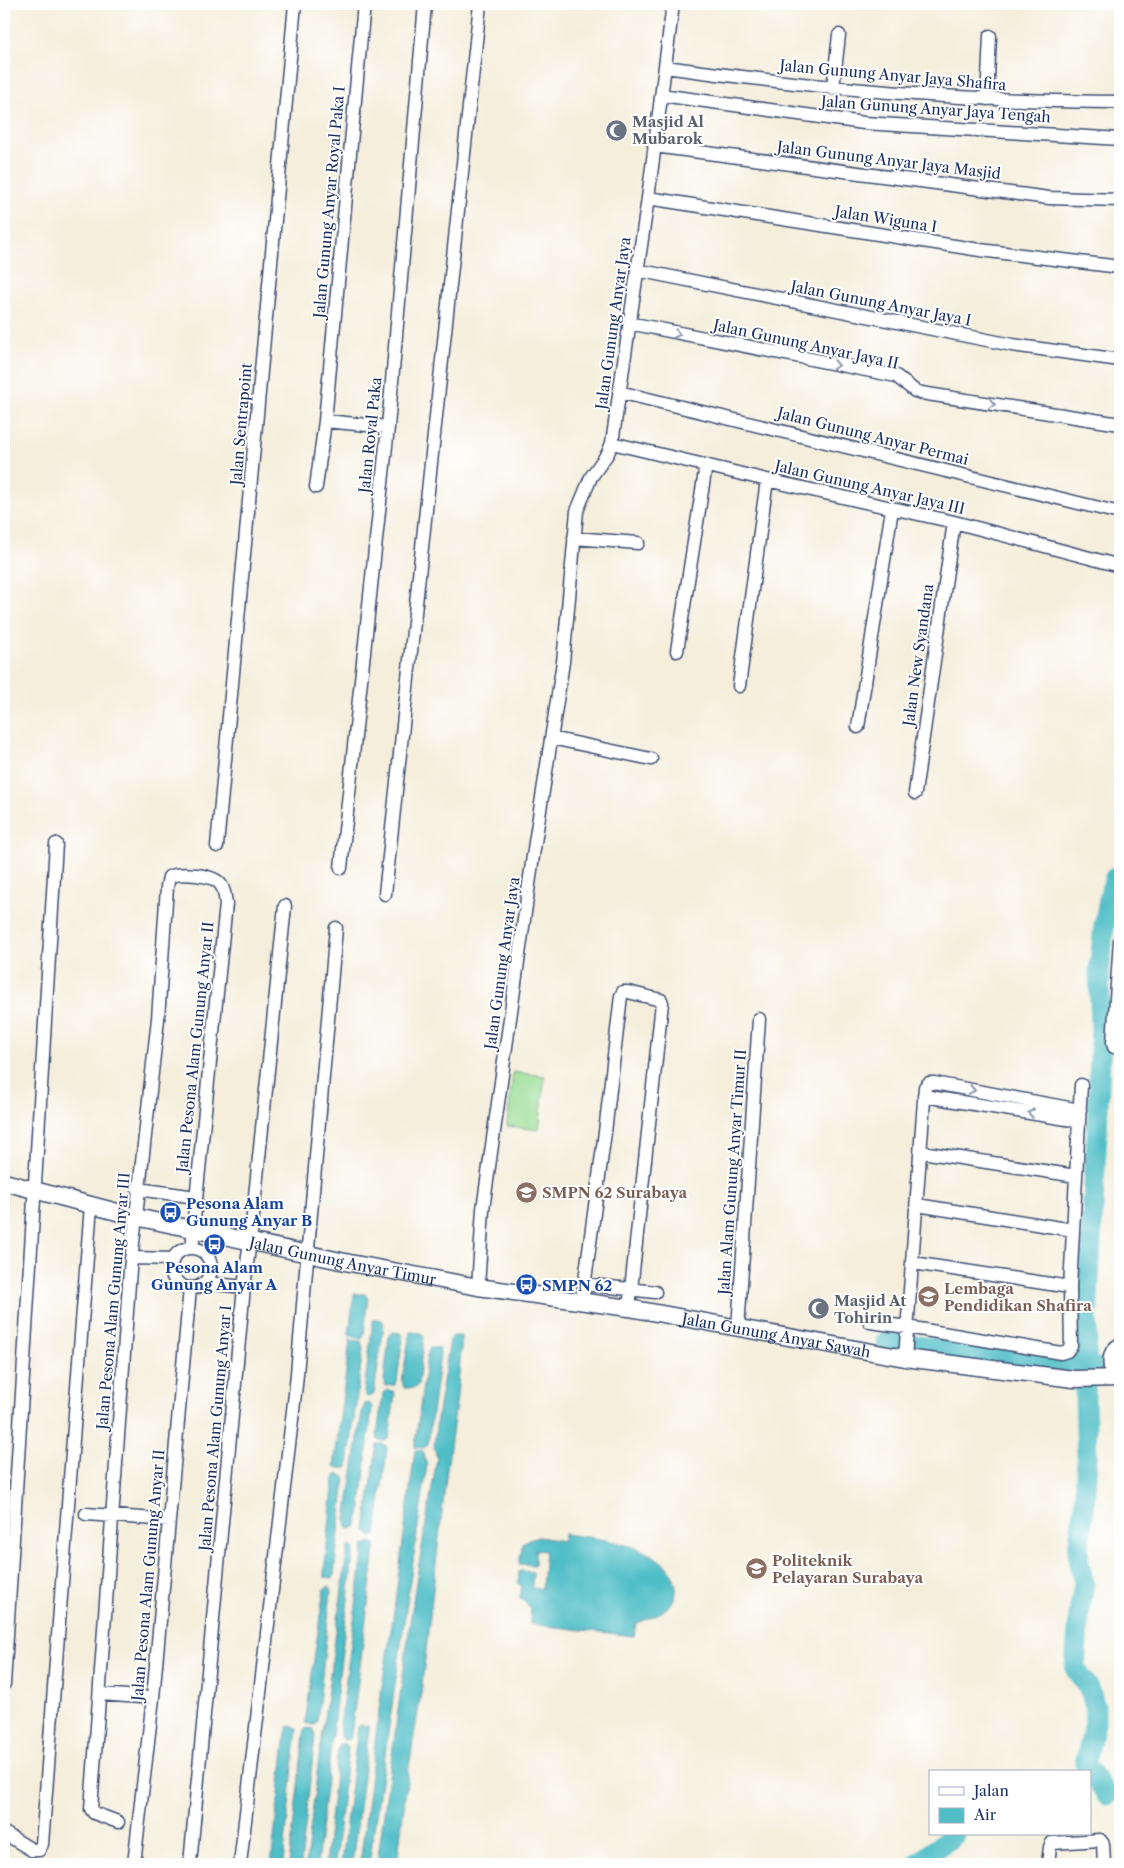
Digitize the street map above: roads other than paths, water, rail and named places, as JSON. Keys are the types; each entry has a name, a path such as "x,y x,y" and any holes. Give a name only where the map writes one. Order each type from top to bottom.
{"street":[{"name":"Jalan Sentrapoint","path":"218,846 295,4"},
{"name":"Jalan Gunung Anyar Royal Paka I","path":"316,487 326,412 364,4"},
{"name":"Jalan Royal Paka","path":"341,868 388,427 425,4"},
{"path":"384,894 480,4"},
{"name":"Jalan Gunung Anyar Jaya","path":"478,1287 483,1209 564,647 577,511 591,477 608,453 612,443 648,198 673,4"},
{"path":"833,88 839,34"},
{"path":"987,99 990,36"},
{"name":"Jalan Gunung Anyar Jaya Shafira","path":"664,67 833,88 1037,102 1120,102"},
{"name":"Jalan Gunung Anyar Jaya Tengah","path":"661,95 864,123 1120,139"},
{"name":"Jalan Gunung Anyar Jaya Masjid","path":"654,146 1049,198 1120,200"},
{"name":"Jalan Wiguna I","path":"648,198 980,250 1120,267"},
{"name":"Jalan Gunung Anyar Jaya I","path":"637,270 1012,345 1120,360"},
{"name":"Jalan Gunung Anyar Jaya II","path":"629,323 896,376 915,391 921,393 1120,424"},
{"name":"Jalan Gunung Anyar Permai","path":"619,392 1120,512"},
{"path":"326,412 388,427"},
{"name":"Jalan Gunung Anyar Jaya III","path":"612,443 954,522 1120,566"},
{"path":"677,651 706,465"},
{"path":"739,686 767,480"},
{"path":"858,727 892,509"},
{"name":"Jalan New Syandana","path":"916,794 954,522"},
{"path":"574,538 638,544"},
{"path":"551,738 651,759"},
{"path":"4,1684 56,844"},
{"name":"Jalan Pesona Alam Gunung Anyar III","path":"118,1822 94,1813 91,1809 131,1258 158,1019 170,877 177,874 209,877 218,881 222,886 225,896 225,910"},
{"name":"Jalan Pesona Alam Gunung Anyar I","path":"190,1864 244,1287 251,1241 285,906"},
{"name":"Jalan Pesona Alam Gunung Anyar II","path":"193,1248 196,1197 225,910"},
{"path":"240,1864 281,1518 308,1254 336,928"},
{"path":"1117,1048 1113,1043 1120,940"},
{"path":"582,1302 606,1132 621,996 624,992 628,992 657,998 662,1003 629,1308"},
{"name":"Jalan Alam Gunung Anyar Timur II","path":"738,1328 759,1018"},
{"path":"870,1322 1061,1353 1067,1351 1070,1346 1070,1287 1081,1085"},
{"path":"905,1355 918,1205 925,1092 1080,1116"},
{"path":"922,1152 1076,1176"},
{"name":"Jalan Gunung Anyar Timur","path":"4,1182 136,1217 308,1254 478,1287"},
{"path":"138,1189 196,1197"},
{"path":"4,1832 32,1850 39,1850 42,1844 92,1205"},
{"path":"918,1205 1073,1230"},
{"path":"185,1248 201,1250 207,1254 211,1261 210,1277 198,1287 182,1286 172,1274 171,1266 173,1259 178,1252 185,1248"},
{"path":"131,1258 173,1259"},
{"path":"913,1263 1070,1287"},
{"path":"205,1283 244,1287"},
{"path":"584,1284 655,1292"},
{"name":"Jalan Gunung Anyar Sawah","path":"478,1287 629,1308 905,1355 1081,1379 1112,1372"},
{"name":"Jalan Pesona Alam Gunung Anyar II","path":"134,1864 153,1698 190,1288"},
{"path":"1112,1372 1111,1351 1120,1344"},
{"path":"86,1514 169,1520"},
{"path":"100,1694 153,1698"},
{"path":"1048,1864 1052,1843 1100,1840 1104,1844 1104,1864"}],"water":[{"path":"354,1294 365,1294 368,1297 362,1339 349,1335"},
{"path":"373,1320 382,1320 384,1324 374,1394 367,1397 364,1392"},
{"path":"392,1332 400,1333 402,1336 397,1382 395,1385 385,1386 389,1335"},
{"path":"410,1332 421,1333 424,1337 418,1385 415,1388 404,1388 402,1381"},
{"path":"453,1336 461,1336 462,1338 457,1396 421,1693 408,1773 397,1864 377,1864 414,1594 437,1458 434,1446 437,1418 450,1340"},
{"path":"350,1340 361,1341 363,1348 348,1466 347,1468 336,1468 334,1466"},
{"path":"430,1348 439,1348 440,1354 428,1444 424,1448 415,1447 415,1444 427,1355"},
{"path":"387,1390 393,1391 395,1395 389,1438 385,1441 378,1440 377,1435 383,1393"},
{"path":"369,1403 372,1407 360,1515 356,1527 349,1529 346,1519 362,1411 365,1404"},
{"path":"377,1444 383,1444 387,1447 376,1535 372,1537 365,1530"},
{"path":"415,1450 423,1451 427,1465 369,1864 360,1864 382,1686"},
{"path":"338,1474 342,1475 345,1480 333,1578 324,1577 324,1573 334,1479"},
{"path":"564,1534 612,1541 647,1553 661,1562 671,1573 676,1587 676,1595 673,1601 663,1611 636,1623 634,1636 530,1624 531,1608 520,1598 522,1585 518,1584 519,1571 533,1572 532,1588 542,1589 545,1551 535,1550 535,1565 519,1564 523,1542 538,1537 563,1541"},
{"path":"371,1542 375,1544 375,1550 351,1735 350,1739 344,1740 340,1736 340,1724 364,1545"},
{"path":"348,1546 354,1548 317,1864 306,1864 322,1732"},
{"path":"329,1586 331,1591 317,1722 314,1725 305,1723 324,1589"},
{"path":"361,1725 369,1726 369,1728 352,1864 341,1864 358,1727"},
{"path":"288,1727 297,1728 283,1864 271,1864 286,1733"},
{"path":"305,1729 314,1729 315,1736 301,1864 289,1864 304,1734"},
{"path":"340,1744 345,1744 348,1747 335,1864 325,1864 338,1749"}],"waterway":[{"path":"1089,1770 1085,1764 1095,1723 1095,1707 1090,1690 1075,1668 1079,1615 1084,1583 1079,1563 1078,1548 1084,1510 1087,1457 1085,1398 1101,1028 1099,972 1104,926 1111,890 1115,878 1120,877"},
{"path":"886,1342 1074,1366 1086,1370 1120,1366"},
{"path":"1092,1774 1107,1795"},
{"path":"918,1864 953,1836"}],"place":[{"name":"Masjid Al Mubarok","path":"616,130"},
{"name":"SMPN 62 Surabaya","path":"526,1192"},
{"name":"Pesona Alam Gunung Anyar B","path":"170,1212"},
{"name":"Pesona Alam Gunung Anyar A","path":"214,1244"},
{"name":"SMPN 62","path":"526,1285"},
{"name":"Lembaga Pendidikan Shafira","path":"928,1297"},
{"name":"Masjid At Tohirin","path":"818,1309"},
{"name":"Politeknik Pelayaran Surabaya","path":"756,1569"}]}
